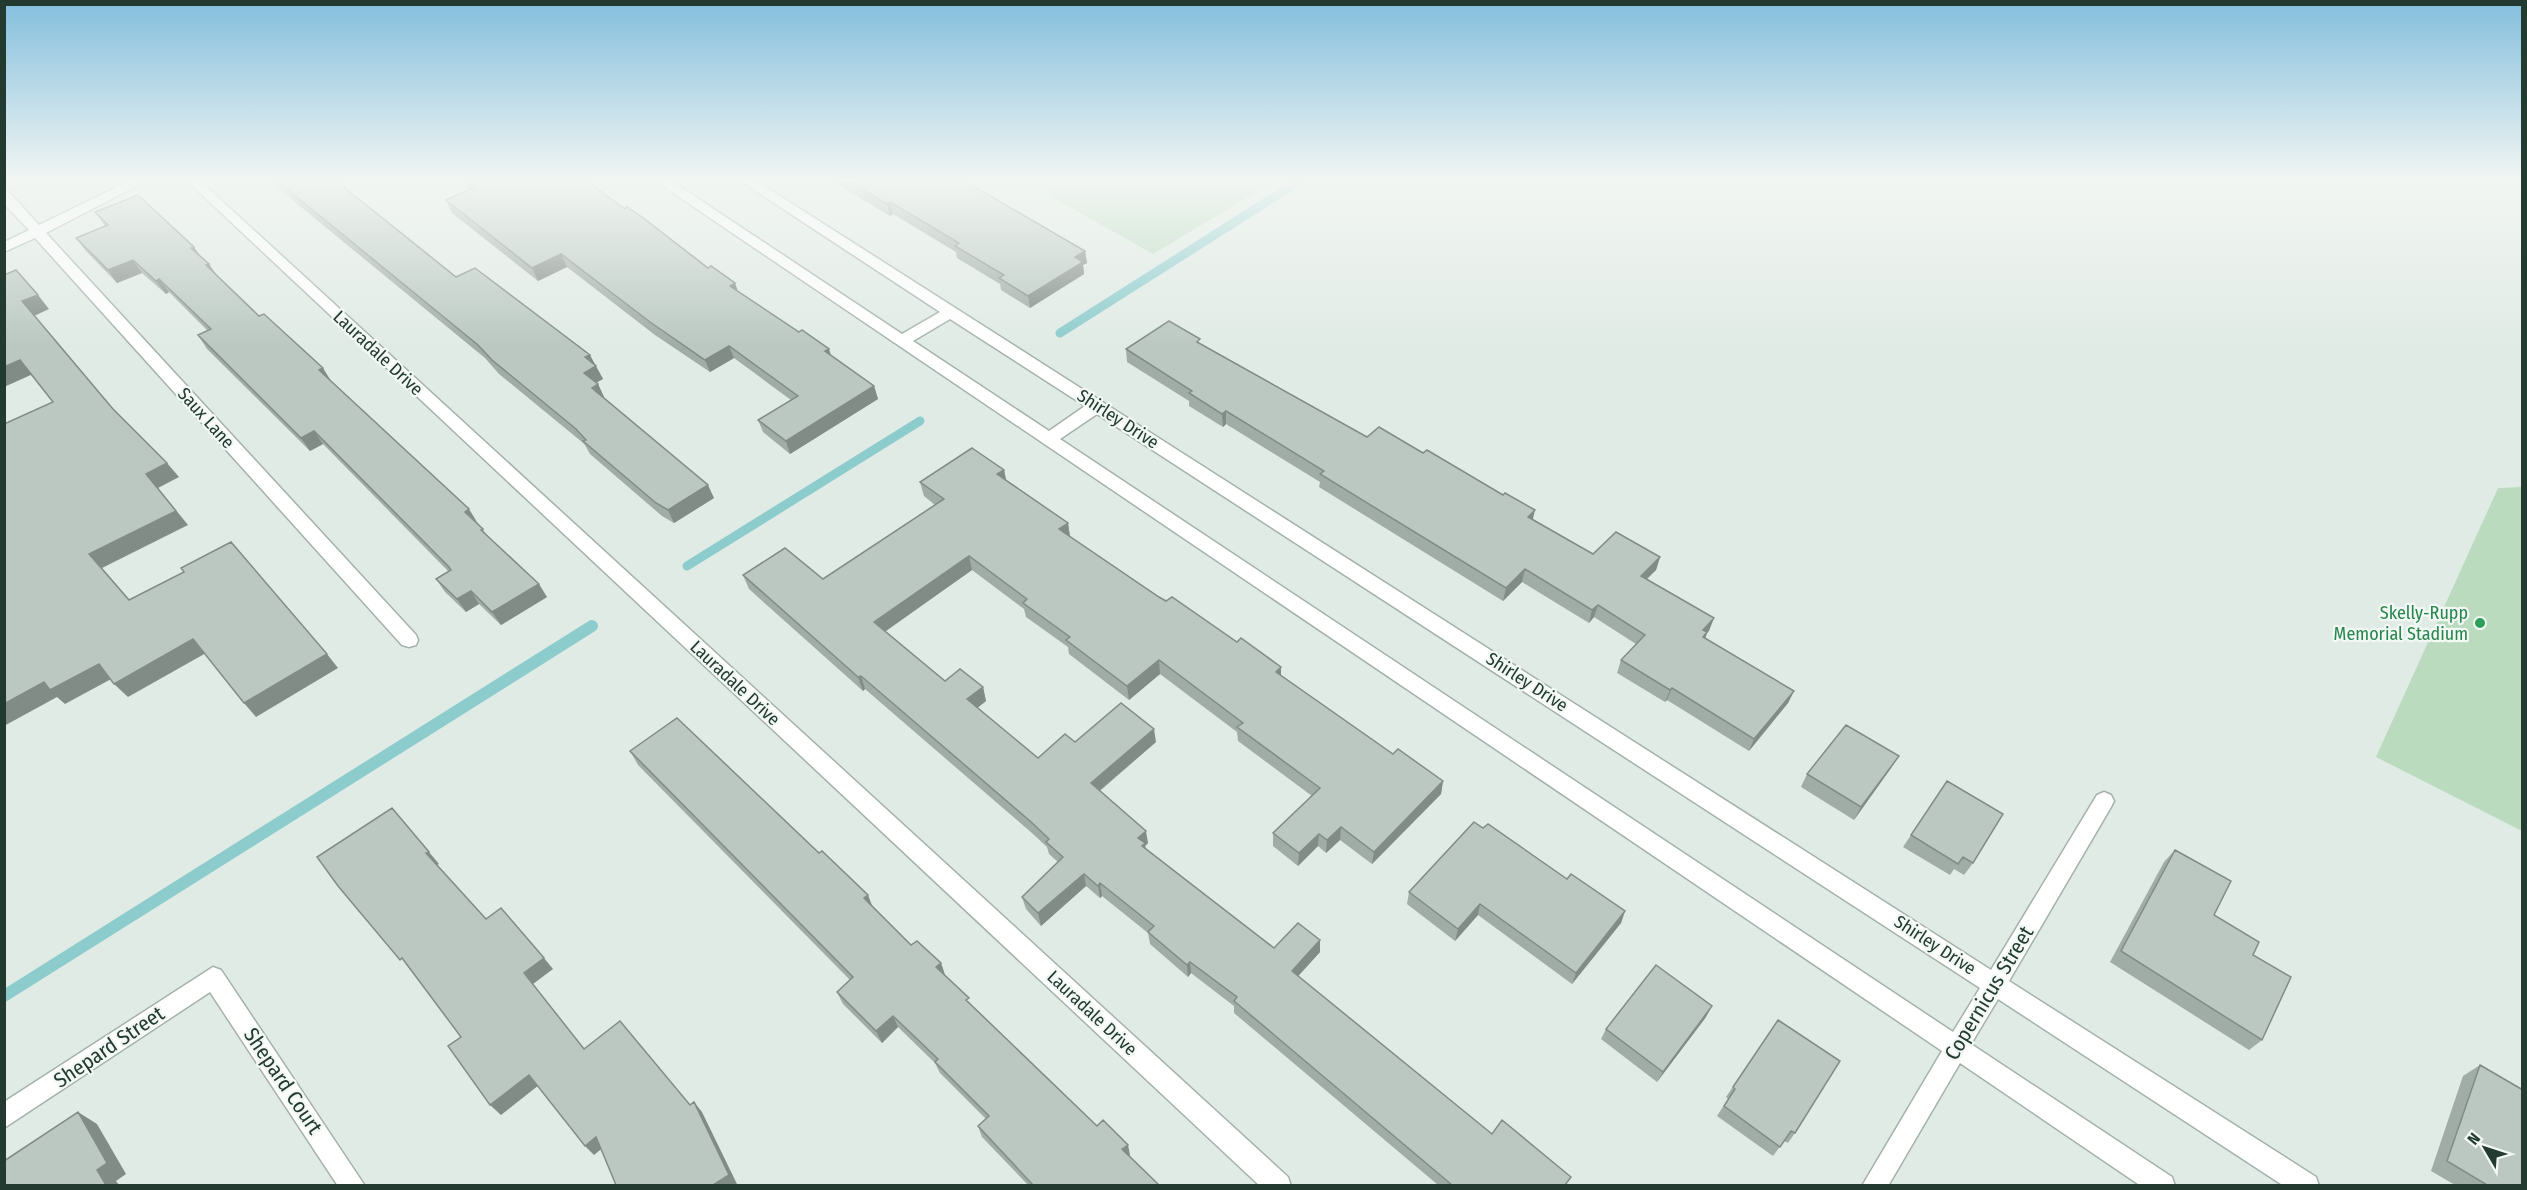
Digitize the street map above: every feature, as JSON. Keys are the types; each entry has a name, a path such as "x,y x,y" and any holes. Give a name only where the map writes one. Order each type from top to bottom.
{"street":[{"path":"4,248 29,236"},
{"name":"Saux Lane","path":"39,236 409,640"},
{"name":"Lauradale Drive","path":"252,236 1279,1185"},
{"path":"744,236 2163,1185"},
{"name":"Shirley Drive","path":"832,236 2307,1185"},
{"path":"902,341 951,312"},
{"path":"1049,439 1097,406"},
{"name":"Copernicus Street","path":"1874,1185 2104,801"},
{"name":"Shepard Street","path":"4,1116 213,977"},
{"name":"Shepard Court","path":"213,977 352,1185"}],"green space":[{"path":"1120,236 1184,236 1153,254"},
{"name":"Skelly-Rupp Memorial Stadium","path":"2522,487 2522,831 2376,757 2498,488"}],"building":[{"path":"82,236 182,236 194,247 191,248 209,264 206,265 259,316 264,314 323,368 319,370 469,509 465,512 483,529 481,530 539,584 492,612 471,591 457,599 436,579 451,570 449,567 314,431 301,438 198,335 211,329 159,279 156,281 133,260 108,270 76,238"},
{"path":"344,236 404,236 456,277 475,268 590,355 585,357 596,366 584,373 598,384 592,388 708,485 668,510 656,503 583,441 586,440 576,429 492,360 478,345"},
{"path":"491,236 666,236 708,268 711,266 735,283 730,286 829,349 825,351 874,386 786,441 758,420 798,396 729,346 705,360 650,322 561,254 532,268"},
{"path":"946,236 1058,236 1085,251 1075,257 1083,262 1028,296 999,278 1004,275 955,246 959,243"},
{"path":"16,270 38,295 22,301 113,409 167,463 146,474 176,511 89,554 129,600 184,572 181,568 231,542 327,654 244,703 193,639 114,684 99,664 50,690 44,682 4,704 4,424 53,402 20,360 4,367 4,275"},
{"path":"1169,321 1200,339 1197,342 1367,437 1379,427 1423,453 1427,450 1503,495 1505,493 1535,510 1528,517 1593,554 1616,532 1660,557 1641,576 1714,618 1703,630 1707,632 1703,637 1794,691 1754,739 1672,688 1670,690 1621,660 1645,635 1598,605 1592,610 1525,569 1506,588 1320,474 1324,471 1226,411 1222,414 1189,393 1192,391 1126,349"},
{"path":"972,448 1004,470 997,474 1068,523 1059,529 1159,597 1166,601 1172,597 1237,642 1241,638 1281,667 1276,672 1393,754 1398,749 1443,781 1374,852 1341,827 1327,840 1319,834 1299,853 1273,833 1320,788 1237,727 1243,723 1159,660 1127,686 1066,640 1070,637 1023,603 1027,599 969,556 874,622 945,681 960,669 983,687 967,699 1038,758 1065,734 1075,742 1121,703 1154,729 1091,783 1146,831 1138,838 1145,843 1142,846 1274,948 1298,923 1320,940 1292,971 1492,1134 1502,1120 1571,1177 1565,1185 1452,1185 1234,1001 1237,997 1190,962 1187,965 1148,932 1154,926 1100,883 1098,886 1084,874 1038,913 1022,897 1063,857 1046,842 1049,839 861,676 858,677 743,575 785,548 823,579 944,499 920,482"},
{"path":"677,718 819,853 822,851 868,895 864,898 911,945 917,941 941,963 936,967 969,998 966,1000 1097,1126 1103,1120 1128,1145 1122,1149 1159,1185 1033,1185 978,1126 989,1116 935,1062 938,1059 893,1016 876,1031 837,992 853,977 630,751"},
{"path":"1846,725 1899,756 1861,807 1807,774"},
{"path":"1947,781 2003,814 1973,863 1963,857 1958,864 1911,835"},
{"path":"392,808 429,852 426,853 486,919 501,908 544,958 524,973 584,1049 620,1021 690,1105 694,1102 729,1175 713,1185 616,1185 596,1137 585,1146 529,1075 490,1105 448,1046 461,1037 402,958 400,960 338,886 317,857"},
{"path":"1474,822 1483,828 1488,824 1567,879 1571,874 1625,911 1576,973 1480,904 1458,929 1409,892"},
{"path":"2175,850 2231,881 2214,915 2259,942 2253,955 2291,977 2262,1040 2121,951"},
{"path":"1656,965 1712,1006 1663,1072 1606,1029"},
{"path":"1778,1020 1840,1061 1795,1133 1791,1131 1780,1147 1724,1106 1735,1089 1733,1087"},
{"path":"2480,1065 2523,1090 2523,1185 2487,1185 2447,1161"},
{"path":"78,1112 107,1163 97,1170 106,1185 4,1185 4,1161"}],"waterway":[{"path":"1060,333 1214,236"},
{"path":"687,566 920,421"},
{"path":"4,996 592,626"}],"place":[{"name":"Skelly-Rupp Memorial Stadium","path":"2480,623"}]}
